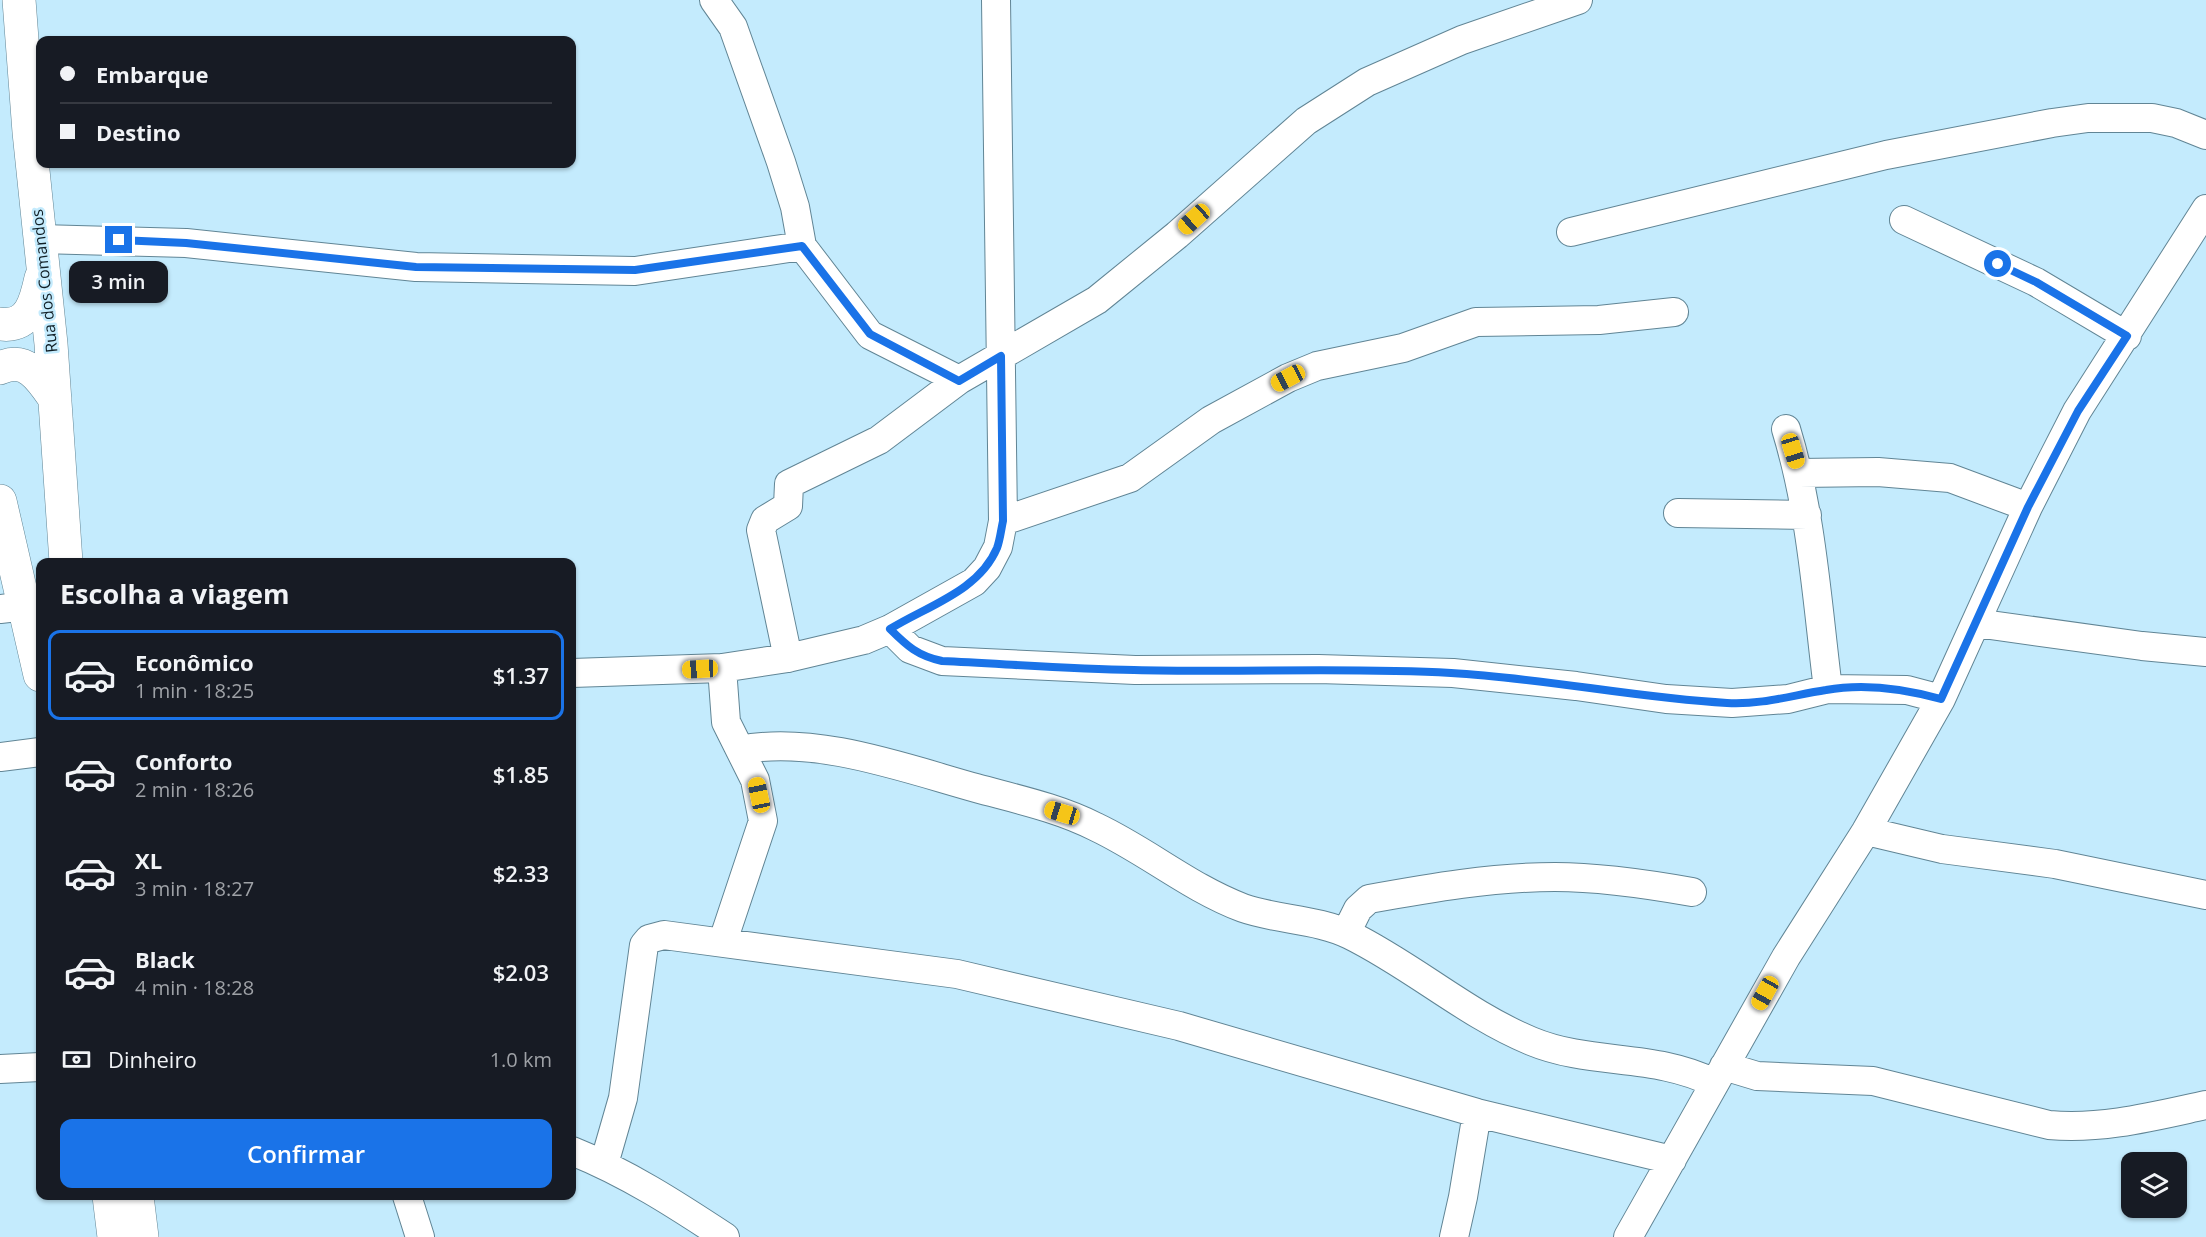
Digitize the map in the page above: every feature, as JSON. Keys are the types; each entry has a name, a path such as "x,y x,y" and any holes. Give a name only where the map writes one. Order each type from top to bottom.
{"main road":[{"name":"Rua dos Comandos","path":"19,0 55,399 66,558"},
{"path":"0,324 18,322 28,315 35,304 41,254"},
{"path":"0,368 19,365 31,369 41,378 55,399"},
{"path":"0,501 13,607 36,665"},
{"path":"109,1200 114,1237"},
{"path":"137,1200 142,1237"}],"street":[{"path":"714,0 732,27 769,129 795,207 802,246 870,334 959,381"},
{"path":"576,673 722,668 835,649 890,629 974,582 987,568 998,547 1003,521 996,0"},
{"path":"788,658 761,530 763,523 788,506 789,484 879,440 959,381 1097,300 1177,235 1306,121 1367,82 1462,40 1578,0"},
{"path":"1571,232 1886,154 2052,123 2088,118 2152,118 2176,123 2206,135"},
{"path":"1628,1237 1786,957 1866,831 1941,699 2028,507 2078,411 2205,214"},
{"path":"1904,220 2036,282 2127,336"},
{"path":"41,254 186,243 416,267 635,270 663,269 802,246"},
{"path":"1003,521 1130,478 1211,420 1288,378 1317,366 1403,348 1476,322 1599,320 1674,312"},
{"path":"1786,429 1799,473 1807,516 1828,689"},
{"path":"1799,473 1878,472 1950,478 2028,507"},
{"path":"1678,513 1807,516"},
{"path":"1976,623 2142,646 2206,652"},
{"path":"890,629 910,649 942,661 1135,670 1317,669 1453,673 1576,686 1666,699 1732,703 1788,699 1828,689 1907,690 1941,699"},
{"path":"722,668 726,722 755,780 763,821 723,941"},
{"path":"740,750 768,746 822,749 894,765 1021,800 1095,826 1208,893 1245,908 1346,933 1496,1025 1533,1042 1572,1054 1652,1062 1719,1074 1873,1081 2049,1125 2067,1126 2150,1117 2206,1105"},
{"path":"0,757 36,752"},
{"path":"1866,831 1942,849 2066,866 2206,895"},
{"path":"1346,933 1358,909 1369,899 1468,884 1556,877 1618,881 1692,892"},
{"path":"604,1164 622,1098 644,945 649,939 664,935 723,941 829,959 957,974 1179,1026 1477,1113 1672,1160"},
{"path":"0,1069 36,1066"},
{"path":"1454,1237 1477,1113"},
{"path":"576,1153 604,1164 660,1194 725,1237"},
{"path":"408,1200 420,1237"}],"route":[{"path":"119,240 186,243 416,267 635,270 654,270 802,246 864,328 875,338 959,381 1001,356 1003,521 998,547 987,568 974,582 890,629 910,649 920,655 942,661 1135,670 1317,669 1453,673 1576,686 1666,699 1732,703 1788,699 1828,689 1877,688 1907,690 1941,699 2028,507 2078,411 2127,336 2036,282 1998,264"}]}
